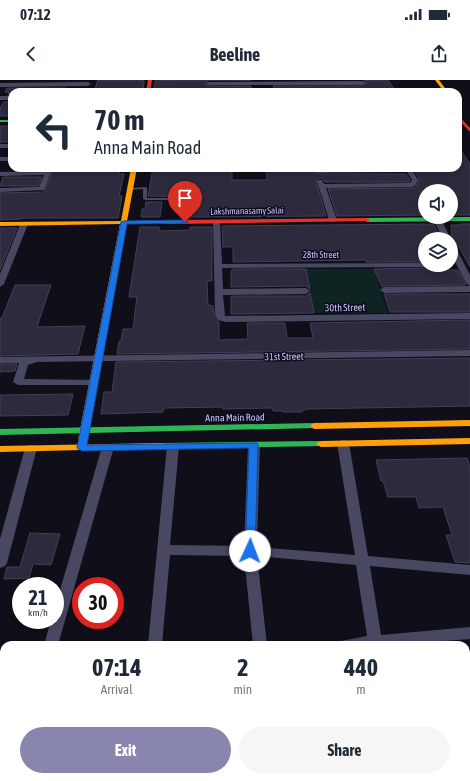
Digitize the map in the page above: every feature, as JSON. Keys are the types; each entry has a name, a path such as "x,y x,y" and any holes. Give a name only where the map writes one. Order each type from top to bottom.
{"street":[{"path":"0,85 89,82"},
{"path":"209,82 363,83"},
{"path":"462,120 470,131"},
{"path":"0,174 33,172"},
{"path":"0,190 42,189 49,172"},
{"path":"82,448 133,172"},
{"path":"318,172 333,220"},
{"path":"322,186 413,185 415,180 411,172"},
{"name":"Lakshmanasamy Salai","path":"458,218 470,218"},
{"name":"Lakshmanasamy Salai","path":"0,224 418,219"},
{"path":"216,222 219,292 306,291"},
{"path":"0,284 3,269 24,224"},
{"path":"458,259 470,283"},
{"name":"28th Street","path":"218,266 418,265"},
{"path":"384,290 470,289"},
{"name":"30th Street","path":"219,292 220,315 221,318 226,319 470,316"},
{"name":"31st Street","path":"98,360 470,353"},
{"path":"0,360 98,360"},
{"path":"94,382 22,382 18,380 23,364 26,362 98,360"},
{"name":"Anna Main Road","path":"0,432 470,423"},
{"path":"0,449 470,441"},
{"path":"343,443 375,641 470,633"},
{"path":"254,445 250,551 260,641"},
{"path":"155,641 173,446"},
{"path":"52,641 108,447"},
{"path":"0,563 31,448"},
{"path":"163,550 250,551 470,570"}],"lane":[{"path":"130,189 145,188 145,200 198,199"}],"green space":[{"path":"305,269 374,269 388,313 313,313"}],"building":[{"path":"98,80 144,81 143,88 95,88"},
{"path":"209,80 205,84 207,86 251,86 251,88 154,88 155,81"},
{"path":"364,80 388,80 393,88 274,88 273,86 363,86 367,83"},
{"path":"4,102 8,102 8,116 0,116 0,108"},
{"path":"0,126 8,126 8,142 0,142"},
{"path":"462,152 470,164 470,215 458,215 458,184 418,184 418,215 337,216 328,189 414,188 416,187 419,179 415,172 462,172"},
{"path":"52,172 119,172 119,174 124,174 119,196 122,196 118,218 22,218 0,220 0,193 44,192"},
{"path":"152,172 232,172 232,180 267,180 266,172 314,172 317,174 406,174 410,180 409,182 325,182 322,178 317,179 316,181 326,216 191,217 192,202 201,200 199,197 148,196"},
{"path":"3,177 42,177 38,186 0,186"},
{"path":"146,202 162,202 160,217 141,217 142,209 145,209"},
{"path":"430,224 434,225 438,232 418,232 418,262 366,262 366,260 233,262 233,247 223,247 222,226"},
{"path":"460,224 470,224 470,267 458,245 458,232 452,232 451,225 461,225"},
{"path":"140,227 159,227 159,231 190,230 190,227 212,227 212,281 207,281 208,305 213,306 214,316 219,322 219,340 248,339 247,323 285,323 287,338 313,338 310,323 470,320 470,349 117,354 123,329 133,329 137,297 129,297"},
{"path":"0,228 17,228 0,270"},
{"path":"418,268 418,272 458,272 458,270 466,285 382,287 374,269"},
{"path":"233,269 306,269 310,289 306,286 231,287 231,271"},
{"path":"15,285 51,285 37,327 85,326 78,354 0,356 0,318 2,318"},
{"path":"310,293 314,313 231,314 231,296 306,296"},
{"path":"384,294 470,294 470,312 390,312"},
{"path":"470,358 470,406 306,409 301,412 273,411 273,408 164,408 163,412 101,414 104,392 112,392 116,362"},
{"path":"0,364 17,364 15,371 0,372"},
{"path":"73,394 68,415 0,416 0,395"},
{"path":"467,458 470,466 470,563 455,562 446,535 452,535 443,507 419,508 416,497 388,497 383,481 381,481 376,460"},
{"path":"30,533 60,534 51,565 33,564 29,577 12,577 12,579 4,579 7,567 20,567"}],"traffic: fast":[{"path":"0,121 8,121"},
{"path":"367,220 470,219"},
{"path":"0,432 314,426"},
{"path":"162,446 321,444"}],"traffic: slow":[{"path":"437,80 443,88"},
{"path":"83,440 133,172"},
{"path":"0,224 177,222"},
{"path":"314,426 470,423"},
{"path":"321,444 470,441"},
{"path":"0,449 162,446"}],"traffic: jam":[{"path":"149,88 150,80"},
{"path":"462,121 470,131"},
{"path":"177,222 367,220"}],"route":[{"path":"185,222 124,222 82,448 254,445 250,551"}]}
